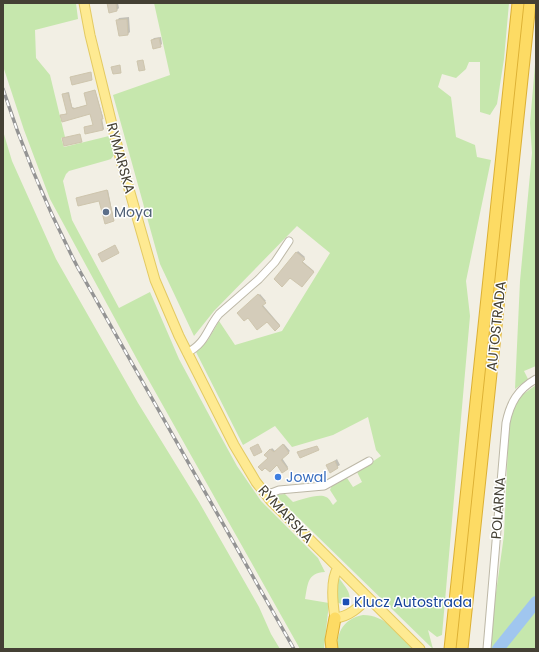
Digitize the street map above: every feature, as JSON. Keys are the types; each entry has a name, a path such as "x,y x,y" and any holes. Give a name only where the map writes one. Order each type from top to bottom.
{"highway":[{"name":"AUTOSTRADA","path":"450,649 518,3"},
{"name":"AUTOSTRADA","path":"462,649 530,3"},
{"path":"332,649 331,640 335,618"}],"main road":[{"name":"RYMARSKA","path":"84,3 100,78 150,266 170,317 234,445 249,471 266,495 420,649"},
{"path":"338,568 333,575 333,605 335,618 342,618 352,612 368,598"}],"street":[{"path":"187,353 204,340 214,320 219,314 259,279 275,262 289,241"},
{"name":"POLARNA","path":"487,649 506,422 510,406 518,393 536,379"},
{"path":"266,495 279,490 324,486 369,461"}],"green space":[{"path":"3,3 76,3 78,19 35,30 36,58 50,75 65,137 61,138 64,147 109,136 114,155 111,159 69,171 66,174 63,181 72,220 119,308 150,292 179,359 237,466 261,501 318,558 325,572 315,575 309,580 305,599 329,603 324,649 300,649 139,363 50,199 24,130 3,66"},
{"path":"154,3 509,3 504,59 497,104 490,115 480,112 480,62 469,62 466,69 456,78 442,74 438,87 451,97 456,137 475,145 477,157 491,160 466,281 470,316 442,635 437,637 428,630 433,649 275,495 285,494 293,502 315,496 323,496 328,498 333,505 337,501 330,490 332,485 347,478 353,487 362,482 357,472 381,456 376,450 368,417 333,435 292,447 275,426 243,445 196,352 208,340 219,321 235,345 282,331 330,253 297,226 214,311 194,336 160,264 113,95 170,75"},
{"path":"522,3 526,3 457,649 454,649"},
{"path":"536,53 536,366 524,371 528,379 515,389 520,281 532,153 530,123"},
{"path":"3,131 12,161 56,259 138,403 199,502 259,607 271,634 280,649 3,649"},
{"path":"536,385 536,649 491,649 489,643 504,535 509,424 515,400"},
{"path":"339,578 347,589 349,596 347,602 343,605 337,602 337,579"},
{"path":"363,615 378,618 392,626 415,649 337,649 340,631 346,623 351,619"}],"building":[{"path":"107,3 116,3 117,11 109,13"},
{"path":"127,19 128,35 119,36 116,20"},
{"path":"159,38 161,47 153,49 151,40"},
{"path":"143,60 145,70 139,71 137,61"},
{"path":"120,65 121,73 113,74 111,67"},
{"path":"91,72 92,80 72,85 70,77"},
{"path":"95,90 103,119 101,119 103,130 85,134 84,127 93,125 90,114 62,122 60,115 67,114 62,94 68,93 73,109 87,105 84,93"},
{"path":"80,134 82,142 64,146 62,138"},
{"path":"107,190 114,221 105,224 99,201 78,206 76,198"},
{"path":"115,245 119,253 102,262 98,254"},
{"path":"296,252 305,259 302,262 314,272 302,287 290,278 282,287 274,279"},
{"path":"258,294 266,303 262,306 280,326 275,331 267,322 257,330 248,318 244,321 237,313"},
{"path":"258,444 262,452 254,456 250,448"},
{"path":"283,444 289,453 281,460 288,469 282,473 277,465 270,472 265,468 262,471 258,467 268,458 264,455 270,449 274,452"},
{"path":"317,446 319,450 300,458 297,452"},
{"path":"335,461 338,468 330,473 326,465"}],"waterway":[{"path":"498,649 536,602"}],"railway":[{"path":"3,89 37,180 56,224 78,268 294,649"}],"place":[{"name":"Moya","path":"106,212"},
{"name":"Jowal","path":"278,477"},
{"name":"Klucz Autostrada","path":"346,602"}]}
